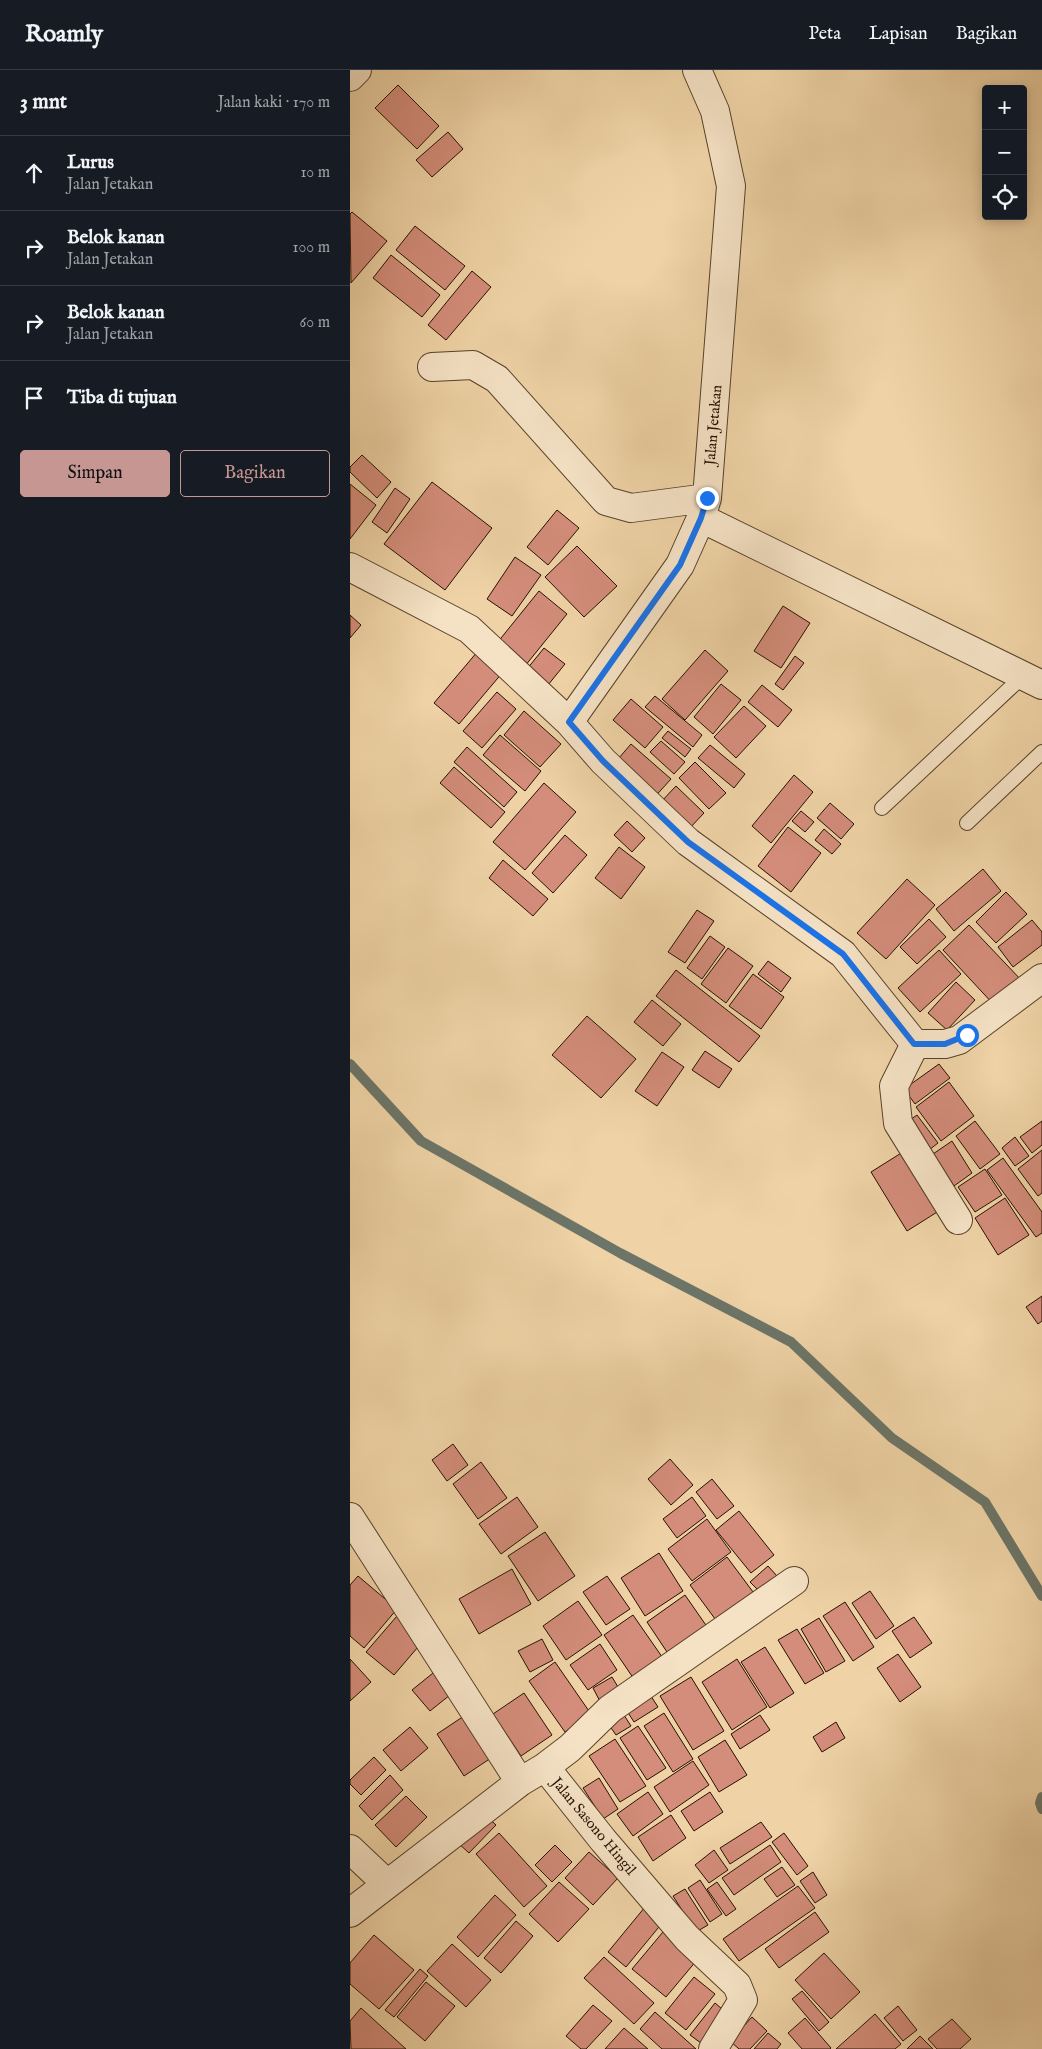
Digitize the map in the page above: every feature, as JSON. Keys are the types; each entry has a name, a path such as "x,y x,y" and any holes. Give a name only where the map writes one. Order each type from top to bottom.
{"street":[{"path":"350,78 358,70"},
{"name":"Jalan Jetakan","path":"569,722 680,565 704,508 731,186 714,111 696,70"},
{"path":"432,367 473,365 497,379 606,501 631,508 704,508 1033,680"},
{"path":"350,567 469,629 569,722 603,761 688,842 843,954 914,1044"},
{"path":"914,1044 945,1044 959,1040 1042,978"},
{"path":"914,1044 894,1086 898,1123 958,1220"},
{"path":"350,1517 520,1782"},
{"path":"545,1767 570,1748 610,1708 794,1581"},
{"name":"Jalan Sasono Hingil","path":"350,1913 520,1782 545,1767 603,1840 687,1938 738,1985 743,2000 739,2010 713,2049"},
{"path":"350,1849 387,1884"}],"lane":[{"path":"882,808 1033,680"},
{"path":"967,823 1042,752"}],"building":[{"path":"398,85 439,126 417,149 375,108"},
{"path":"448,132 463,149 432,177 416,160"},
{"path":"352,212 387,241 351,283 350,214"},
{"path":"415,226 465,266 445,290 396,250"},
{"path":"391,255 440,295 422,317 373,278"},
{"path":"472,271 491,287 446,340 428,325"},
{"path":"362,455 391,482 377,498 350,472 350,467"},
{"path":"432,482 492,528 445,590 384,544"},
{"path":"350,484 376,505 350,539"},
{"path":"395,488 410,499 387,533 372,522"},
{"path":"557,510 579,528 548,565 527,547"},
{"path":"577,546 617,586 584,617 545,577"},
{"path":"515,557 541,575 512,616 487,599"},
{"path":"539,591 567,614 525,666 497,643"},
{"path":"783,606 810,623 781,668 754,651"},
{"path":"350,615 361,625 350,638"},
{"path":"544,648 565,664 548,685 527,669"},
{"path":"705,650 728,671 685,720 662,699"},
{"path":"478,651 503,672 459,724 434,703"},
{"path":"795,656 804,663 783,690 775,684"},
{"path":"721,684 741,700 713,734 694,717"},
{"path":"762,685 792,710 778,727 748,702"},
{"path":"497,692 516,709 482,748 463,731"},
{"path":"655,696 702,735 693,747 645,707"},
{"path":"631,699 663,727 645,748 613,720"},
{"path":"744,706 766,726 736,758 714,737"},
{"path":"524,711 561,744 540,767 504,735"},
{"path":"668,731 691,749 685,757 662,738"},
{"path":"500,735 541,771 525,791 483,755"},
{"path":"661,741 685,762 674,774 650,752"},
{"path":"631,744 671,779 651,801 612,766"},
{"path":"710,745 745,774 734,788 698,758"},
{"path":"467,747 517,792 504,807 454,762"},
{"path":"695,762 726,793 709,809 679,778"},
{"path":"454,767 505,812 491,828 440,783"},
{"path":"794,775 813,792 771,843 752,826"},
{"path":"544,783 576,812 525,870 493,842"},
{"path":"676,786 704,813 687,831 659,804"},
{"path":"830,803 854,824 841,839 817,818"},
{"path":"801,811 814,822 805,832 792,821"},
{"path":"627,821 645,838 632,852 614,835"},
{"path":"788,827 821,853 791,892 758,866"},
{"path":"824,829 841,844 832,854 815,840"},
{"path":"565,835 587,855 553,893 532,873"},
{"path":"619,847 645,867 621,899 595,878"},
{"path":"503,860 548,899 533,916 489,878"},
{"path":"983,869 1001,891 954,931 936,909"},
{"path":"907,879 935,905 886,959 857,933"},
{"path":"1006,892 1027,914 996,943 976,922"},
{"path":"697,910 714,921 685,963 668,952"},
{"path":"929,919 946,937 917,964 900,947"},
{"path":"1032,920 1042,932 1042,945 1013,967 998,947"},
{"path":"969,925 1023,982 996,1007 943,950"},
{"path":"710,936 725,947 702,979 687,968"},
{"path":"728,948 753,966 726,1003 701,984"},
{"path":"939,950 961,974 920,1012 898,988"},
{"path":"768,961 791,978 781,992 758,974"},
{"path":"676,970 760,1036 739,1062 656,996"},
{"path":"753,974 784,997 761,1029 729,1006"},
{"path":"956,982 975,1000 947,1030 928,1013"},
{"path":"652,1000 681,1024 663,1046 634,1022"},
{"path":"587,1016 636,1059 601,1098 552,1055"},
{"path":"705,1051 732,1069 719,1088 692,1070"},
{"path":"662,1052 684,1067 657,1106 635,1091"},
{"path":"939,1064 950,1078 915,1104 904,1089"},
{"path":"949,1082 974,1116 941,1141 916,1107"},
{"path":"917,1115 938,1143 929,1150 907,1122"},
{"path":"975,1121 1000,1154 980,1169 956,1136"},
{"path":"1042,1121 1042,1145 1032,1153 1020,1137"},
{"path":"1015,1137 1029,1156 1015,1166 1002,1148"},
{"path":"952,1141 972,1173 954,1186 933,1154"},
{"path":"906,1150 942,1209 907,1231 871,1172"},
{"path":"1042,1150 1042,1193 1038,1196 1018,1169"},
{"path":"1003,1158 1042,1212 1042,1233 1036,1237 987,1170"},
{"path":"985,1169 1002,1195 975,1212 958,1187"},
{"path":"1005,1198 1029,1235 998,1255 975,1218"},
{"path":"1042,1296 1042,1321 1038,1324 1026,1307"},
{"path":"453,1444 468,1465 447,1481 432,1460"},
{"path":"670,1459 693,1485 671,1505 648,1479"},
{"path":"481,1462 507,1498 478,1519 453,1484"},
{"path":"712,1479 734,1506 717,1519 696,1492"},
{"path":"517,1497 538,1527 501,1554 479,1524"},
{"path":"692,1497 706,1516 677,1538 663,1519"},
{"path":"739,1511 774,1555 751,1573 716,1530"},
{"path":"707,1519 731,1552 692,1581 668,1549"},
{"path":"545,1532 575,1576 538,1601 508,1556"},
{"path":"659,1553 683,1591 645,1616 621,1578"},
{"path":"727,1557 759,1600 721,1627 690,1585"},
{"path":"768,1566 777,1576 760,1592 750,1582"},
{"path":"512,1569 531,1604 479,1634 459,1599"},
{"path":"358,1576 397,1609 364,1648 350,1636 350,1585"},
{"path":"607,1576 630,1609 606,1625 583,1592"},
{"path":"870,1591 894,1626 876,1639 852,1603"},
{"path":"685,1595 710,1631 671,1658 647,1622"},
{"path":"578,1601 602,1635 566,1660 543,1626"},
{"path":"845,1602 874,1647 853,1661 823,1616"},
{"path":"633,1615 667,1664 638,1685 604,1635"},
{"path":"397,1616 424,1640 394,1675 366,1652"},
{"path":"914,1617 932,1643 910,1658 892,1631"},
{"path":"819,1618 845,1661 826,1672 801,1629"},
{"path":"797,1629 824,1673 805,1684 778,1640"},
{"path":"542,1639 553,1660 530,1672 518,1651"},
{"path":"600,1644 617,1670 588,1690 570,1665"},
{"path":"765,1647 794,1693 770,1708 741,1662"},
{"path":"898,1654 921,1687 900,1702 877,1668"},
{"path":"350,1659 371,1682 350,1701"},
{"path":"737,1659 767,1707 732,1730 702,1682"},
{"path":"555,1662 591,1714 565,1732 529,1681"},
{"path":"438,1669 455,1691 430,1711 412,1690"},
{"path":"612,1677 624,1697 604,1709 593,1688"},
{"path":"691,1677 724,1731 693,1750 660,1696"},
{"path":"524,1693 552,1735 521,1756 493,1714"},
{"path":"649,1693 658,1707 634,1722 625,1708"},
{"path":"470,1712 497,1754 464,1776 437,1734"},
{"path":"622,1712 631,1726 616,1735 607,1722"},
{"path":"664,1713 693,1759 673,1772 644,1726"},
{"path":"760,1715 770,1730 740,1749 731,1734"},
{"path":"836,1722 845,1738 822,1752 813,1737"},
{"path":"638,1726 666,1768 647,1780 620,1738"},
{"path":"410,1727 428,1748 401,1771 383,1750"},
{"path":"615,1739 646,1786 620,1802 589,1756"},
{"path":"725,1740 747,1775 719,1792 698,1757"},
{"path":"374,1757 386,1770 361,1795 350,1784 350,1780"},
{"path":"693,1761 709,1785 670,1812 654,1787"},
{"path":"390,1775 403,1790 372,1820 359,1806"},
{"path":"599,1778 618,1809 603,1819 583,1788"},
{"path":"648,1792 663,1814 633,1836 617,1814"},
{"path":"710,1792 723,1812 694,1831 681,1811"},
{"path":"406,1796 427,1817 396,1847 375,1825"},
{"path":"485,1815 496,1825 469,1853 458,1843"},
{"path":"671,1815 686,1838 653,1861 638,1837"},
{"path":"761,1822 772,1837 730,1864 720,1848"},
{"path":"499,1833 547,1886 524,1907 476,1854"},
{"path":"784,1833 808,1866 797,1875 772,1842"},
{"path":"555,1845 572,1862 552,1882 535,1865"},
{"path":"770,1845 781,1862 734,1895 722,1878"},
{"path":"714,1850 728,1870 709,1883 695,1865"},
{"path":"589,1852 618,1878 593,1905 565,1878"},
{"path":"782,1867 795,1885 777,1897 764,1879"},
{"path":"813,1872 827,1895 815,1903 800,1881"},
{"path":"700,1880 722,1914 710,1922 688,1888"},
{"path":"559,1882 589,1909 558,1942 529,1914"},
{"path":"717,1882 736,1909 726,1916 707,1889"},
{"path":"798,1886 815,1908 739,1961 723,1939"},
{"path":"685,1889 708,1925 696,1932 673,1896"},
{"path":"495,1895 516,1915 478,1957 457,1937"},
{"path":"645,1907 663,1922 626,1967 608,1952"},
{"path":"815,1912 829,1932 779,1968 765,1949"},
{"path":"516,1921 533,1936 501,1973 484,1958"},
{"path":"663,1932 697,1960 666,1997 632,1969"},
{"path":"374,1935 414,1970 379,2009 350,1984 350,1963"},
{"path":"452,1944 491,1980 466,2007 427,1971"},
{"path":"824,1953 860,1992 831,2019 795,1980"},
{"path":"604,1957 654,2003 634,2024 584,1978"},
{"path":"420,1969 428,1976 394,2017 385,2010"},
{"path":"694,1977 715,1994 686,2030 665,2013"},
{"path":"426,1982 455,2006 425,2041 397,2017"},
{"path":"802,1991 829,2022 819,2031 792,1999"},
{"path":"715,2003 729,2015 705,2046 690,2035"},
{"path":"593,2005 612,2021 586,2049 581,2049 566,2036"},
{"path":"898,2006 917,2030 903,2041 884,2018"},
{"path":"361,2008 406,2049 351,2049 350,2021"},
{"path":"655,2012 696,2049 662,2049 640,2029"},
{"path":"875,2014 901,2044 895,2049 836,2049"},
{"path":"752,2017 767,2031 750,2049 739,2049 730,2041"},
{"path":"805,2018 830,2049 802,2049 788,2033"},
{"path":"952,2019 971,2039 960,2049 937,2049 928,2039"},
{"path":"624,2028 648,2049 605,2049"},
{"path":"768,2033 781,2044 777,2049 754,2049"},
{"path":"920,2036 933,2049 907,2049"}],"waterway":[{"path":"350,1064 421,1141 620,1253 791,1342 892,1438 985,1502 1042,1596"},
{"path":"1042,1797 1040,1803 1042,1809"}],"route":[{"path":"707,498 701,518 680,565 569,722 603,761 688,842 843,954 914,1044 945,1044 959,1040 967,1035"}]}
